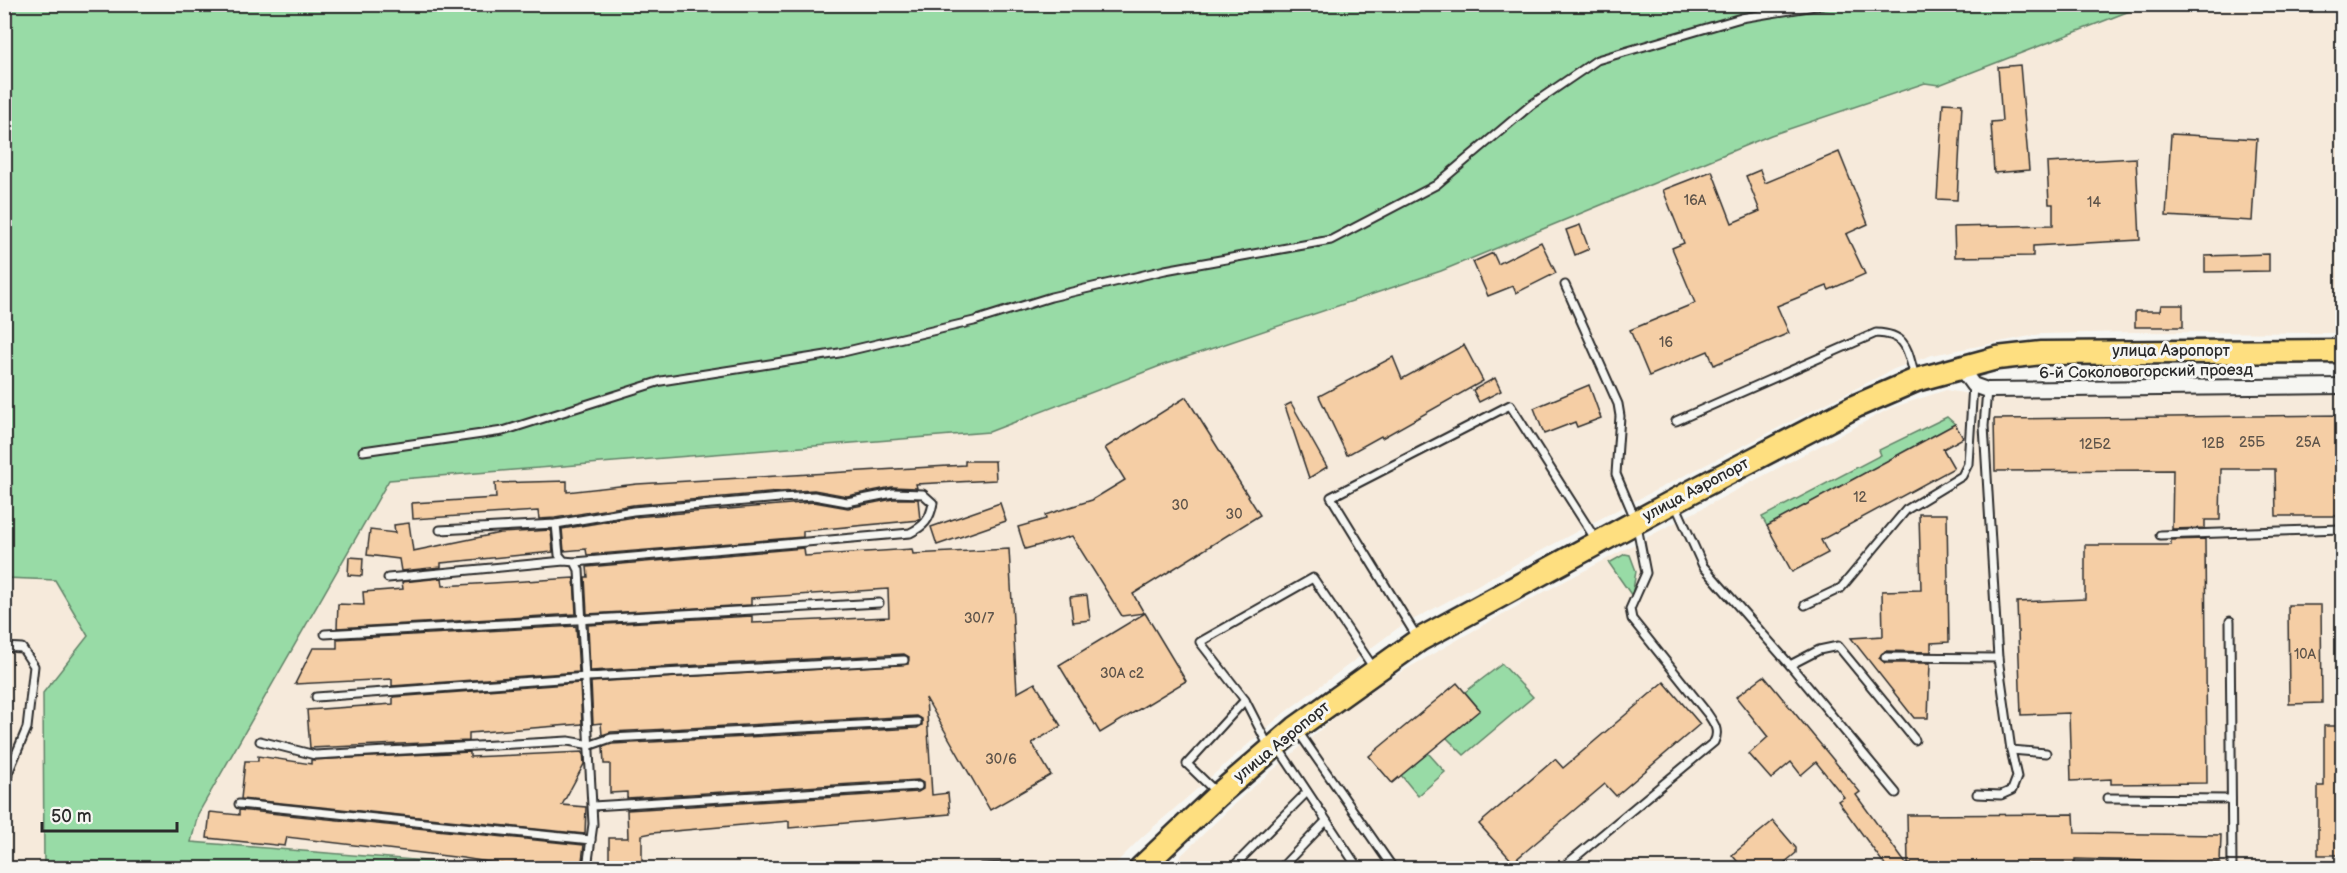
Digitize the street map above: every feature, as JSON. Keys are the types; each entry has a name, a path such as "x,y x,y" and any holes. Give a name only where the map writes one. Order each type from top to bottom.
{"main road":[{"name":"улица Аэропорт","path":"1141,868 1218,795 1296,728 1419,640 1636,521 1856,406 1916,380 1967,376 1997,358 2042,352 2343,351"}],"street":[{"name":"6-й Соколовогорский проезд","path":"1967,376 1988,390 2343,386"}],"lane":[{"path":"363,451 503,431 661,381 839,353 974,321 1051,297 1165,270 1331,240 1436,185 1531,105 1597,60 1741,18 1827,4"},
{"path":"1562,868 1714,742 1718,736 1716,725 1632,619 1630,609 1646,573 1636,521 1616,474 1620,416 1618,404 1565,285"},
{"path":"1676,421 1876,333 1893,333 1905,342 1916,380"},
{"path":"1805,605 1841,588 1906,510 1962,476 1968,464 1967,376"},
{"path":"1977,794 2001,795 2012,790 2017,777 1998,658 1984,426 1988,390"},
{"path":"1419,640 1331,497 1510,405 1598,542"},
{"path":"388,578 564,561 575,562 910,533 923,526 930,516 933,504 923,494 893,493 847,502 831,498 803,497 633,511 556,524 440,530"},
{"path":"1674,502 1703,566 1790,665 1896,793"},
{"path":"556,524 559,555 564,561"},
{"path":"2160,535 2343,529"},
{"path":"575,562 579,570 591,745 593,806 587,868"},
{"path":"1358,868 1307,792 1273,747 1245,700 1200,642 1313,578 1375,670"},
{"path":"325,634 879,603"},
{"path":"2230,621 2232,868"},
{"path":"1790,665 1819,650 1838,646 1916,740"},
{"path":"4,647 22,648 34,666 27,728 8,773 4,819"},
{"path":"1885,657 1998,658"},
{"path":"316,697 587,677 904,660"},
{"path":"1218,795 1187,764 1245,700"},
{"path":"260,741 315,755 568,741 591,745 611,738 917,722"},
{"path":"1296,728 1393,868"},
{"path":"2011,750 2046,753"},
{"path":"593,806 918,786"},
{"path":"1232,868 1307,792"},
{"path":"2107,798 2231,799"},
{"path":"239,804 591,840"},
{"path":"1281,868 1326,821"},
{"path":"982,868 1033,866 1036,868"}],"shaded area":[{"path":"2145,5 2342,5 2342,333 2041,334 1932,355 1894,369 1611,513 1398,628 1284,713 1142,837 1111,868 513,868 190,843 198,814 389,480 989,432 1160,366 1441,271 1771,135 1925,83 1939,85"},
{"path":"1946,390 1981,396 2342,393 2342,866 1168,868 1244,795 1361,695 1501,615 1891,408"},
{"path":"5,578 55,580 88,636 43,693 44,868 5,868"}],"green space":[{"path":"5,5 2145,5 1939,85 1925,83 1771,135 1441,271 1160,366 989,432 389,480 198,814 191,842 513,868 44,868 43,693 88,636 55,580 5,578"},
{"path":"1947,417 1955,424 1767,526 1762,517 1881,455 1879,450"},
{"path":"1625,554 1630,555 1636,571 1632,596 1609,563"},
{"path":"1502,664 1533,697 1464,755 1446,737 1480,710 1465,692"},
{"path":"1428,753 1445,772 1418,796 1401,775"}],"building":[{"path":"2020,65 2029,170 1994,173 1991,122 2002,121 1998,67"},
{"path":"1943,103 1962,104 1957,200 1937,199"},
{"path":"2171,134 2257,139 2252,221 2166,216"},
{"path":"1839,152 1868,224 1846,234 1865,274 1829,290 1827,286 1777,306 1789,333 1714,365 1708,351 1649,376 1630,330 1695,303 1672,248 1684,243 1663,190 1712,171 1732,223 1760,211 1746,176 1760,170 1765,183"},
{"path":"2136,158 2140,240 2033,246 2033,256 1955,257 1954,227 2053,225 2053,204 2049,204 2047,163"},
{"path":"1580,225 1589,249 1575,255 1566,230"},
{"path":"1541,242 1556,273 1516,293 1513,286 1488,296 1473,262 1493,253 1498,264"},
{"path":"2269,254 2269,271 2205,272 2205,256"},
{"path":"2161,305 2183,305 2183,327 2135,327 2135,311 2160,311"},
{"path":"1464,345 1483,381 1347,455 1319,396 1393,357 1402,379"},
{"path":"1495,378 1501,391 1479,402 1473,390"},
{"path":"1589,385 1601,418 1577,427 1575,422 1544,434 1534,408"},
{"path":"1186,397 1260,515 1133,594 1144,613 1122,616 1072,536 1025,549 1018,527 1046,519 1045,515 1092,500 1125,480 1105,448"},
{"path":"1291,403 1327,467 1309,478 1285,406"},
{"path":"2343,415 2343,516 2276,516 2275,469 2221,469 2220,520 2205,520 2205,528 2172,529 2173,470 1995,471 1994,419"},
{"path":"1955,424 1963,438 1943,449 1954,468 1821,540 1828,553 1792,572 1767,526"},
{"path":"965,461 995,461 996,480 916,484 917,488 892,487 847,496 814,490 780,492 633,505 555,518 539,519 538,511 413,519 412,503 496,498 495,483 567,481 567,492 637,484 965,465"},
{"path":"893,499 918,499 920,520 803,531 803,537 587,555 586,549 564,551 562,529 634,517 814,502 848,508"},
{"path":"1000,503 1006,521 937,545 931,527"},
{"path":"1919,514 1947,514 1949,642 1931,643 1931,652 1885,651 1879,658 1885,663 1930,663 1928,718 1914,718 1851,638 1883,636 1882,591 1921,590"},
{"path":"409,523 413,551 500,533 551,530 553,552 441,563 441,567 401,571 399,559 367,555 370,530 395,533 394,525"},
{"path":"2205,539 2207,783 2111,784 2111,779 2071,781 2069,713 2021,715 2017,602 2085,599 2085,545 2171,545 2171,540"},
{"path":"804,548 805,556 912,549 913,554 1009,549 1017,693 1035,683 1061,726 1032,743 1051,775 990,810 926,698 932,795 948,793 950,814 789,828 789,821 652,833 642,835 642,868 609,868 609,838 628,838 627,810 918,792 923,789 923,783 918,780 627,798 627,792 610,793 610,764 604,764 603,747 612,744 917,728 922,725 922,719 917,716 611,732 602,735 601,723 593,724 591,682 908,664 909,657 904,654 590,671 588,625 752,616 752,623 889,617 888,589 751,598 751,605 587,614 585,577 588,577 587,567"},
{"path":"349,557 363,558 362,576 348,575"},
{"path":"442,578 443,586 574,578 576,614 337,628 338,604 364,605 363,592 403,589 402,582"},
{"path":"1087,595 1090,620 1073,622 1070,597"},
{"path":"2288,605 2321,605 2322,703 2289,704"},
{"path":"1145,613 1186,681 1100,733 1059,665"},
{"path":"576,626 579,672 392,686 392,679 295,684 313,648 337,648 337,639"},
{"path":"1764,676 1860,792 1856,795 1909,868 1887,868 1838,801 1844,797 1816,762 1801,775 1791,762 1771,779 1749,754 1768,737 1736,697"},
{"path":"1664,682 1700,724 1616,796 1605,784 1513,862 1479,824 1555,759 1563,768"},
{"path":"580,683 582,724 469,733 469,741 310,748 307,710 393,704 393,697"},
{"path":"1457,683 1480,710 1392,783 1369,756"},
{"path":"2324,726 2343,726 2343,855 2318,855 2318,786 2324,786"},
{"path":"470,752 470,757 583,752 584,764 562,805 586,807 585,834 241,799 245,761 258,761 258,756 311,764 311,760"},
{"path":"239,810 584,845 581,868 524,868 463,858 287,837 285,846 207,838 210,812 239,815"},
{"path":"2074,814 2075,833 2221,835 2220,863 2075,859 2075,863 1908,864 1907,815"},
{"path":"1773,821 1796,848 1796,853 1778,868 1743,868 1732,855"}]}
